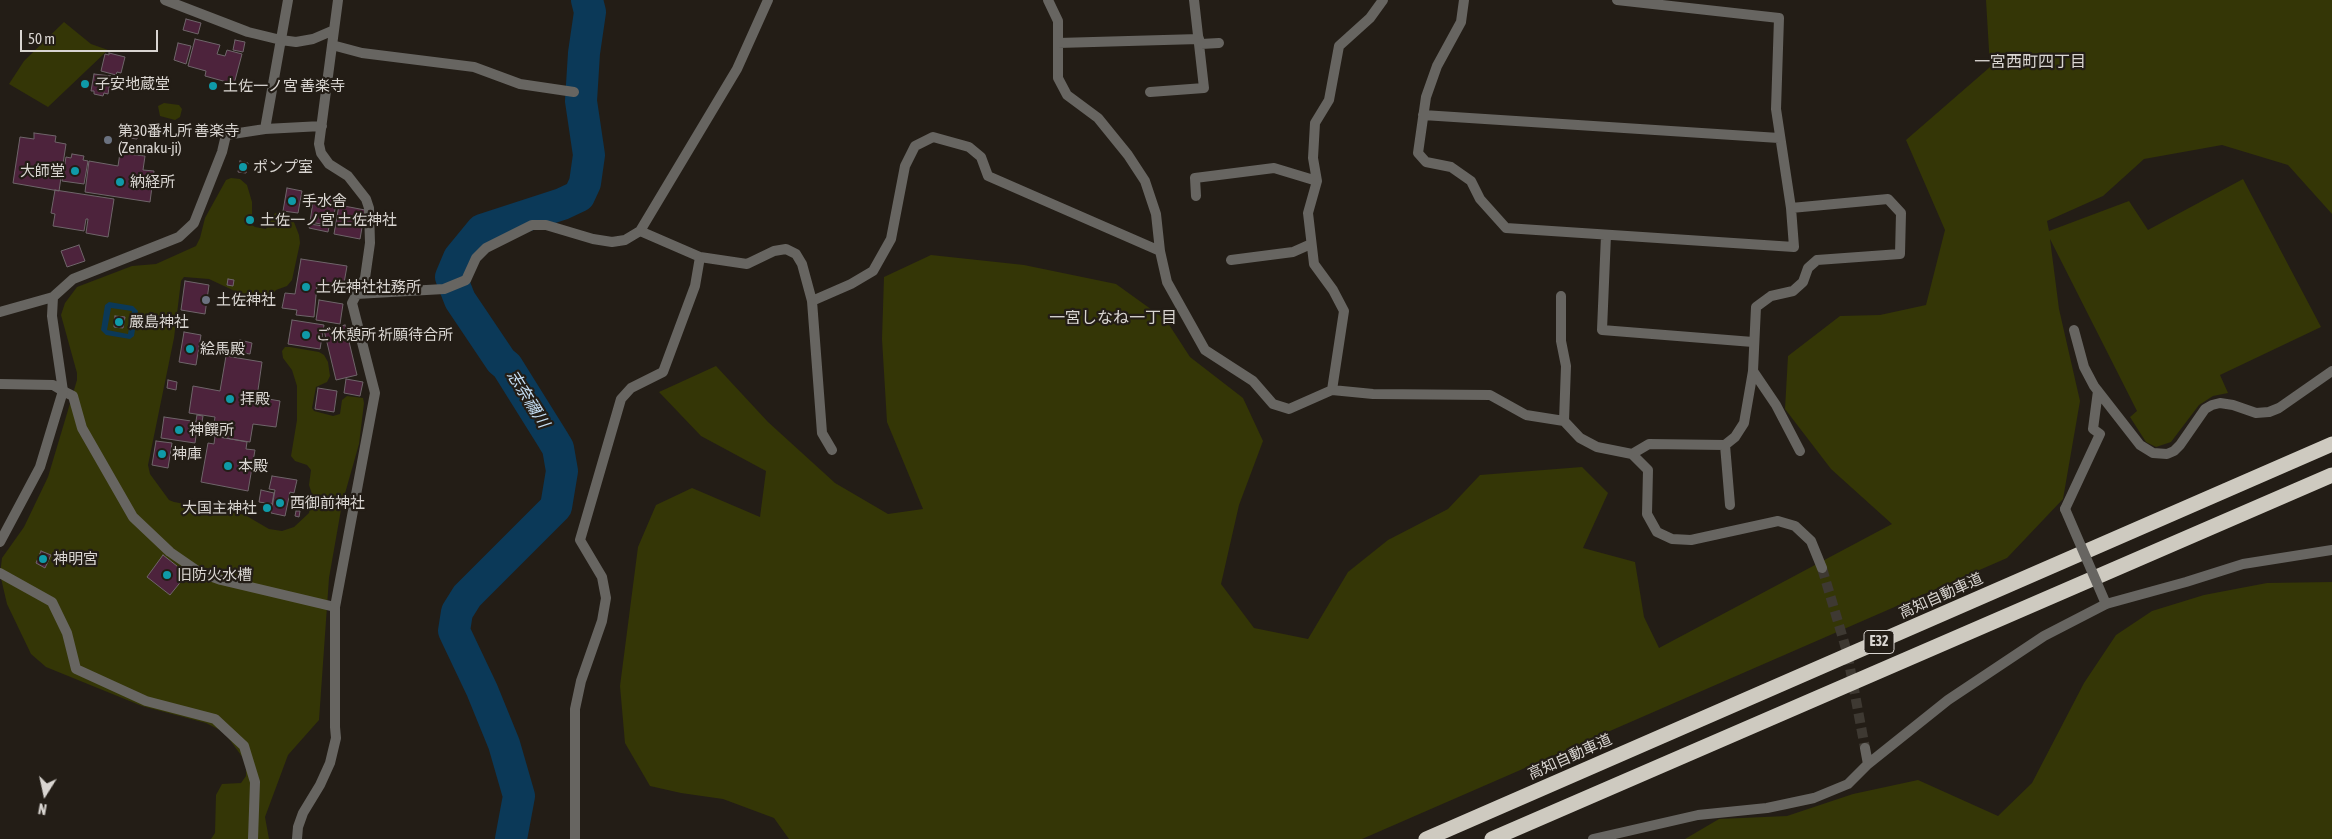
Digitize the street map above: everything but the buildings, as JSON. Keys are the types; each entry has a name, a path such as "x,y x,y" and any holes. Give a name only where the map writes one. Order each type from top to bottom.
{"highway":[{"name":"高知自動車道","path":"1426,839 2332,444"},
{"name":"E32","path":"1492,839 2332,475"}],"street":[{"path":"165,0 248,32 281,40 296,42 313,39 334,30"},
{"path":"265,129 288,0"},
{"path":"298,839 298,827 303,813 327,770 336,738 334,727 335,606 375,393 352,303 365,278 370,244 369,208 366,200 348,176 329,164 321,153 319,144 338,0"},
{"path":"356,294 444,290 466,280 476,258 486,248 532,225 546,225 593,239 612,242 625,240 640,231 737,69 768,0"},
{"path":"1048,0 1058,21 1058,78 1067,95 1098,118 1128,155 1145,182 1156,214 1160,252 1167,282 1205,350 1253,381 1273,404 1289,409 1332,390 1373,394 1490,396 1526,415 1564,421 1580,438 1597,447 1632,454 1648,470 1647,514 1658,532 1672,539 1691,540 1778,521 1795,526 1811,541 1822,568"},
{"path":"1150,92 1204,88 1194,0"},
{"path":"1332,390 1344,311 1333,290 1314,264 1308,214 1317,182 1312,158 1315,122 1329,100 1338,46 1370,18 1382,0"},
{"path":"1464,0 1461,22 1437,66 1426,97 1418,153 1426,162 1451,167 1471,181 1480,199 1506,228 1794,247 1791,208 1776,109 1779,18 1617,0"},
{"path":"1058,43 1219,43"},
{"path":"332,45 362,52 474,67 520,84 574,92"},
{"path":"1424,115 1780,138"},
{"path":"0,312 53,298 74,279 179,237 194,223 222,152 226,135 265,129 322,126"},
{"path":"812,301 852,284 873,272 891,239 905,166 915,146 933,137 969,147 981,157 988,176 1160,252"},
{"path":"1196,196 1195,178 1274,168 1317,182"},
{"path":"1632,454 1649,444 1725,445 1735,436 1744,423 1753,371 1756,307 1771,296 1793,291 1804,282 1808,268 1817,260 1900,254 1901,213 1888,199 1791,208"},
{"path":"640,231 700,256 747,264 774,251 786,249 796,254 802,264 812,301 822,433 832,450"},
{"path":"1606,235 1602,330 1753,342"},
{"path":"1231,260 1293,252 1312,244"},
{"path":"575,839 575,709 581,681 602,621 606,598 602,577 580,540 621,399 631,388 662,372 695,286 700,256"},
{"path":"1561,296 1561,341 1566,366 1564,421"},
{"path":"0,542 40,467 63,391 52,316 53,298"},
{"path":"2074,330 2084,367 2098,391 2140,445 2153,453 2167,454 2180,445 2205,409 2212,405 2226,404 2256,413 2269,412 2279,408 2332,371"},
{"path":"1753,371 1776,405 1800,451"},
{"path":"0,384 53,385 73,396 82,428 133,517 170,552 199,572 221,580 335,606"},
{"path":"2098,391 2093,429 2100,434 2065,509 2106,604"},
{"path":"1725,445 1730,505"},
{"path":"1593,839 1698,815 1767,808 1814,798 1848,784 1868,764 1956,695 2044,636 2106,604 2243,564 2332,550"},
{"path":"0,573 52,602 67,633 76,669 146,701 215,719 244,746 255,782 252,839"},
{"path":"1865,748 1868,764"}],"shaded area":[{"path":"1986,0 2332,0 2332,214 2288,165 2222,145 2144,159 2103,196 2047,221 2049,231 2129,201 2148,230 2243,179 2321,327 2220,375 2228,393 2213,396 2199,405 2171,442 2156,447 2146,442 2130,417 2137,411 2050,239 2059,309 2080,401 2063,499 2007,558 1362,839 789,839 774,818 723,799 650,786 625,743 620,686 638,547 656,505 692,488 760,517 766,471 701,436 659,392 716,366 768,422 835,483 888,514 923,509 887,422 882,339 884,277 931,255 1024,265 1116,284 1166,320 1190,357 1243,398 1263,441 1239,505 1221,584 1254,628 1308,639 1348,572 1388,540 1448,509 1480,475 1582,467 1608,493 1583,548 1635,562 1644,617 1659,648 1892,524 1831,469 1785,409 1788,356 1840,316 1880,315 1926,305 1945,230 1906,140 1990,67"},
{"path":"64,22 91,44 108,50 48,107 9,84 24,61"},
{"path":"164,103 179,105 182,109 180,117 175,120 160,116 158,106"},
{"path":"231,178 240,179 247,185 252,202 252,225 255,227 266,229 275,213 292,217 300,243 292,280 287,286 276,290 270,297 239,293 209,279 184,277 181,281 174,338 148,465 150,474 169,500 245,515 269,529 282,531 294,527 309,513 312,494 309,485 311,470 307,465 295,461 291,456 297,420 297,386 292,370 283,358 282,351 285,347 290,347 319,352 324,355 328,362 330,376 327,382 316,387 312,408 314,411 333,416 340,414 342,400 347,396 363,398 364,403 359,444 342,504 329,578 319,720 288,755 265,817 269,839 211,839 215,833 216,795 222,784 241,783 246,776 246,762 224,732 206,723 142,706 46,667 31,654 7,604 0,574 2,558 24,527 48,477 77,380 77,373 61,315 65,303 77,287 132,266 156,264 196,246 205,218 226,180"},
{"path":"2332,582 2332,839 1685,839 1719,819 1787,816 1853,794 1918,780 1998,816 2032,783 2084,683 2116,635 2152,611 2204,595 2267,583"}],"water":[{"path":"109,302 133,306 138,311 134,336 130,339 106,335 101,330 105,305","holes":["111,308 132,311 128,334 107,330"]}],"waterway":[{"name":"志奈禰川","path":"511,839 519,796 504,744 482,690 454,631 457,612 467,596 556,507 562,471 558,448 507,366 501,361 460,300 451,277 459,258 482,230 562,204 579,196 585,183 589,155 581,101 584,53 590,12 587,0"}],"tunnel":[{"path":"1822,568 1847,652 1865,748"}],"place":[{"name":"子安地蔵堂","path":"85,84"},
{"name":"土佐一ノ宮 善楽寺","path":"213,86"},
{"name":"第30番札所 善楽寺 (Zenraku-ji)","path":"108,140"},
{"name":"ポンプ室","path":"243,167"},
{"name":"大師堂","path":"75,171"},
{"name":"納経所","path":"120,182"},
{"name":"手水舎","path":"292,201"},
{"name":"土佐一ノ宮 土佐神社","path":"250,220"},
{"name":"土佐神社社務所","path":"306,287"},
{"name":"土佐神社","path":"206,300"},
{"name":"嚴島神社","path":"119,322"},
{"name":"ご休憩所 祈願待合所","path":"306,335"},
{"name":"絵馬殿","path":"190,349"},
{"name":"拝殿","path":"230,399"},
{"name":"神饌所","path":"179,430"},
{"name":"神庫","path":"162,454"},
{"name":"本殿","path":"228,466"},
{"name":"西御前神社","path":"280,503"},
{"name":"大国主神社","path":"267,508"},
{"name":"神明宮","path":"43,559"},
{"name":"旧防火水槽","path":"167,575"}],"district":[{"name":"一宮西町四丁目","path":"2030,62"},
{"name":"一宮しなね一丁目","path":"1113,318"}]}
